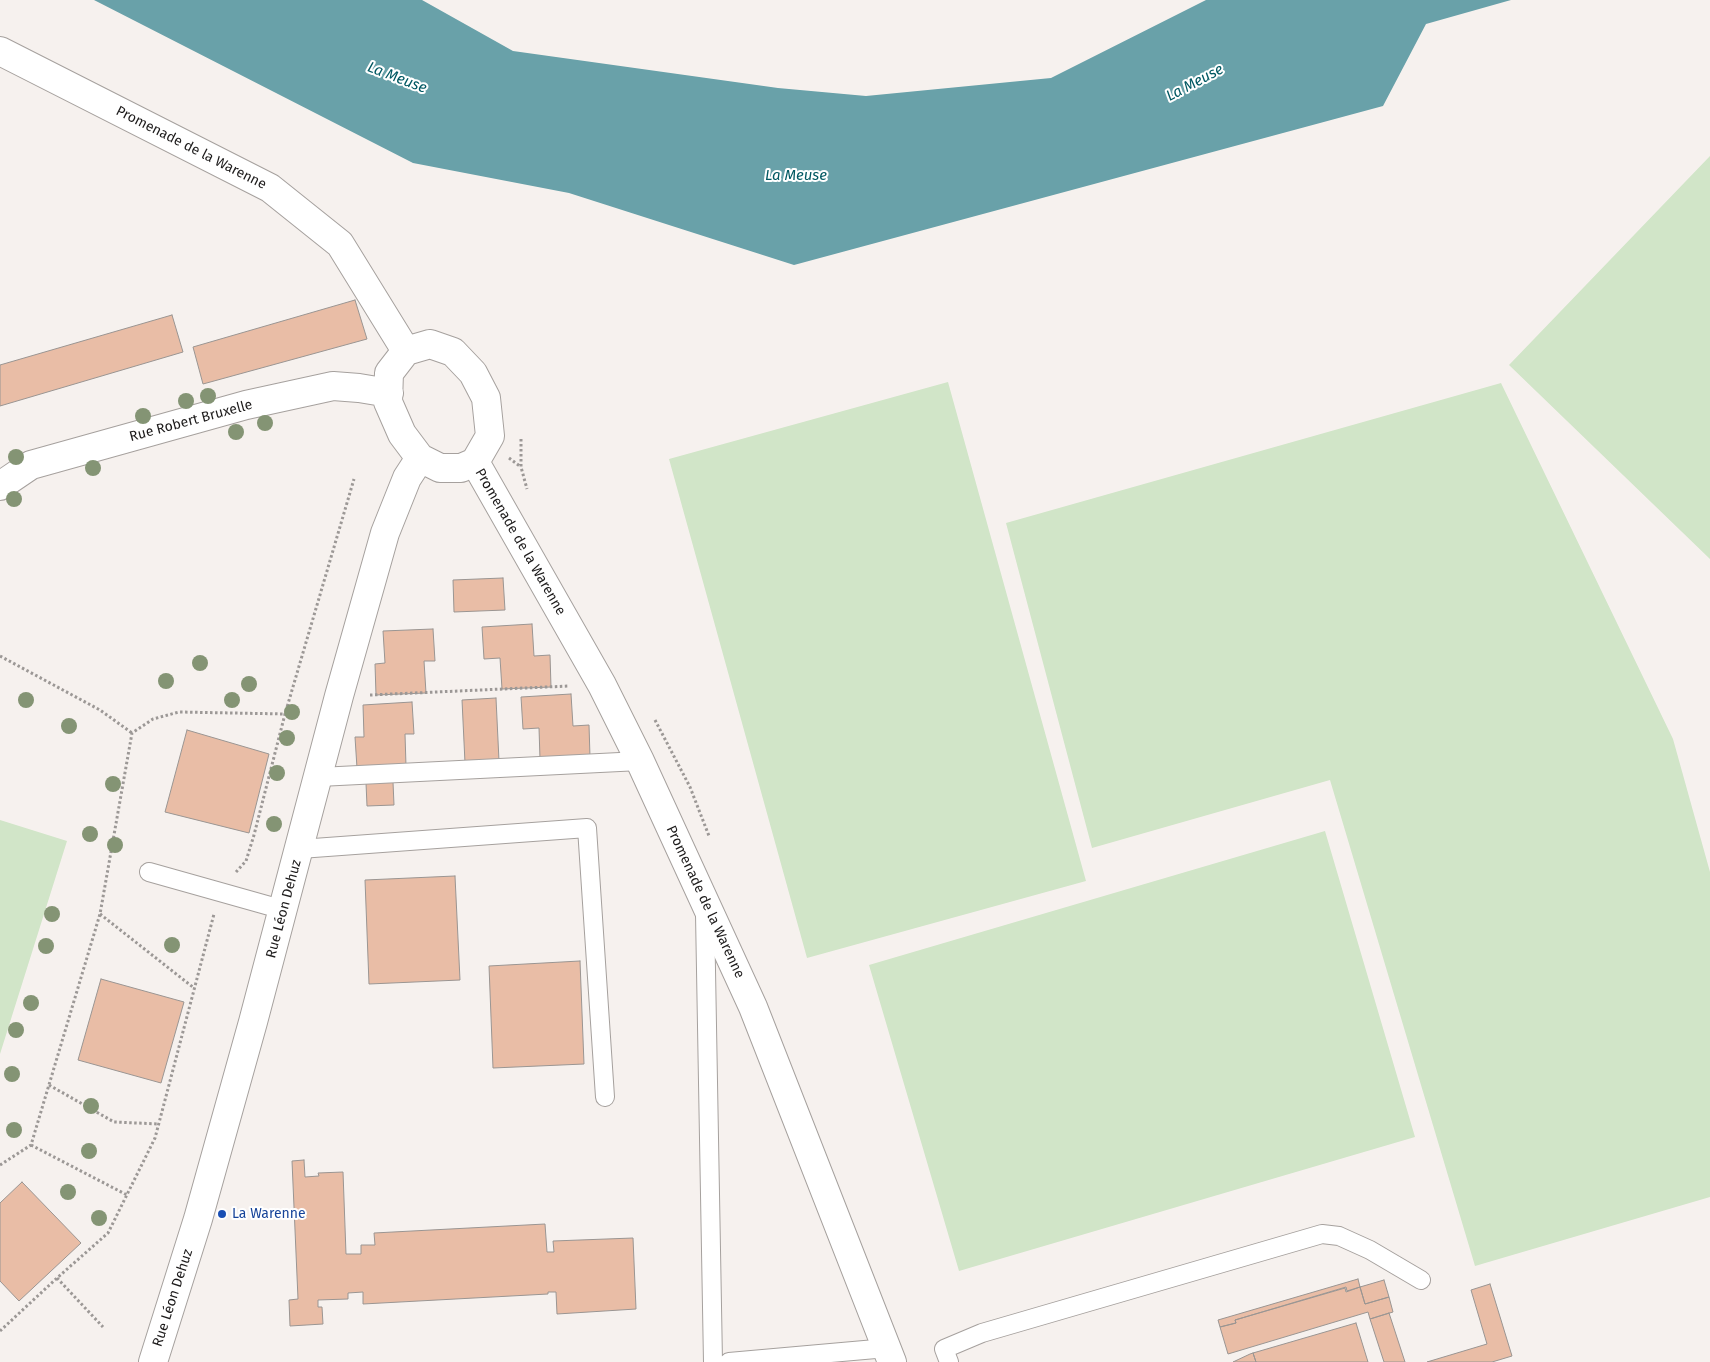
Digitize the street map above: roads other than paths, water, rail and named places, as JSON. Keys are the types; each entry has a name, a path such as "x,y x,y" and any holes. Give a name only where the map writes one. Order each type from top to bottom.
{"street":[{"name":"Promenade de la Warenne","path":"0,51 270,188 340,244 406,352"},
{"path":"430,344 453,352 473,373 486,398 490,436 475,462 462,468 440,468 420,458 402,434 388,402 389,373 406,352 430,344"},
{"name":"Rue Robert Bruxelle","path":"0,486 31,465 246,405 333,386 389,393"},
{"name":"Rue Léon Dehuz","path":"153,1362 198,1219 284,910 385,533 407,478 420,458"},
{"name":"Promenade de la Warenne","path":"475,462 602,684 640,762 753,1007 890,1355"}],"lane":[{"path":"319,777 640,762"},
{"path":"300,849 587,828 605,1097"},
{"path":"149,872 284,910"},
{"path":"704,901 713,1362"},
{"path":"949,1362 944,1349 982,1333 1322,1234 1339,1236 1370,1250 1421,1280"},
{"path":"729,1362 890,1355"}],"water":[{"name":"La Meuse","path":"94,0 422,0 513,51 778,88 866,96 1051,78 1206,0 1511,0 1426,24 1383,106 794,265 569,193 413,163"}],"place":[{"name":"La Warenne","path":"222,1214"}]}
